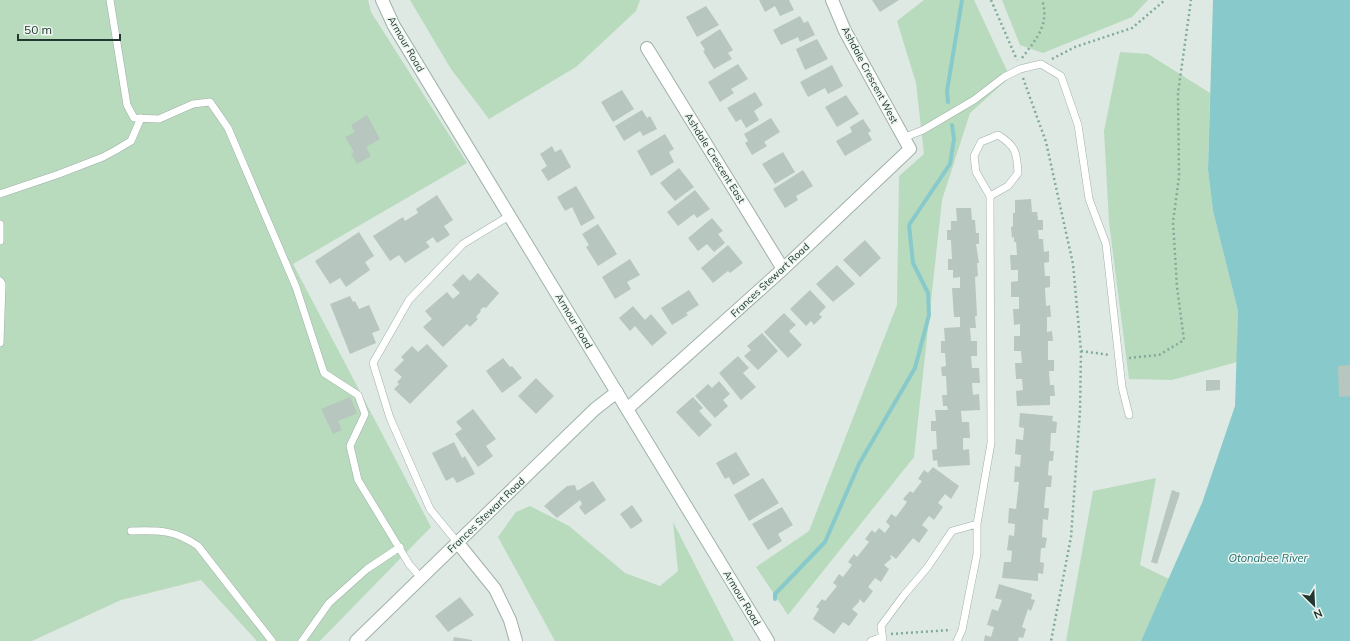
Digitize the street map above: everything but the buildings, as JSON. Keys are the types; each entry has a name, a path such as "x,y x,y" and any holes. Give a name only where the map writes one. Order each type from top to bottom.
{"street":[{"name":"Armour Road","path":"382,0 394,26 768,641"},
{"name":"Ashdale Crescent West","path":"832,0 845,31 910,149"},
{"name":"Ashdale Crescent East","path":"647,48 783,268"},
{"name":"Frances Stewart Road","path":"627,409 783,268 910,149"},
{"name":"Frances Stewart Road","path":"356,641 595,409 617,392"},
{"path":"457,542 495,589 510,620 516,641"}],"lane":[{"path":"110,0 127,105 134,118 159,119 193,104 210,102 228,128 296,287 324,373 358,395 365,414 350,446 358,480 409,564 421,578"},
{"path":"903,138 923,130 974,100 1004,77 1020,68 1041,64 1061,76 1078,125 1089,199 1106,244 1122,387 1130,415"},
{"path":"0,194 59,174 116,150 131,141 141,118"},
{"path":"957,641 962,630 977,554 977,524 991,443 990,196 976,172 974,156 981,142 998,135 1010,142 1017,156 1018,173 1008,186 990,196"},
{"path":"457,542 430,509 390,418 373,363 409,300 463,244 509,216"},
{"path":"0,224 0,241"},
{"path":"0,280 2,284 0,344"},
{"path":"871,641 882,639 881,626 904,595 927,568 952,531 977,524"},
{"path":"131,531 156,530 184,536 198,546 272,641"},
{"path":"302,641 329,603 367,569 400,547"}],"path":[{"path":"991,0 1018,63 1044,26 1044,8 1042,0"},
{"path":"1041,64 1075,47 1132,28 1165,0"},
{"path":"1081,351 1134,358 1159,355 1184,340 1177,287 1173,222 1179,177 1178,93 1192,0"},
{"path":"1020,68 1046,142 1073,264 1081,351 1080,412 1071,537 1050,641"},
{"path":"882,639 893,633 962,630"}],"green space":[{"path":"0,0 368,0 371,12 467,163 293,264 431,527 320,641 257,641 201,580 121,600 32,641 0,641"},
{"path":"410,0 640,0 636,11 576,67 489,119 451,69"},
{"path":"924,0 974,0 1010,77 970,113 942,200 914,457 788,615 756,567 809,531 897,305 899,176 924,154 916,83 897,21"},
{"path":"1002,0 1148,0 1132,17 1043,53 1020,45"},
{"path":"1120,52 1148,54 1210,93 1208,170 1213,211 1238,311 1237,362 1172,380 1129,379 1109,222 1104,131"},
{"path":"1156,478 1140,565 1169,579 1141,641 1066,641 1093,491"},
{"path":"530,506 569,526 625,573 660,586 678,571 673,522 734,641 555,641 498,537 516,512"}],"water":[{"name":"Otonabee River","path":"1213,0 1350,0 1350,641 1141,641 1202,503 1235,406 1238,311 1213,211 1208,170"}],"waterway":[{"path":"948,102 947,91 962,0"},
{"path":"775,599 775,594 825,542 859,464 915,368 929,315 928,293 913,263 909,225 950,164 954,139 952,125"}]}
